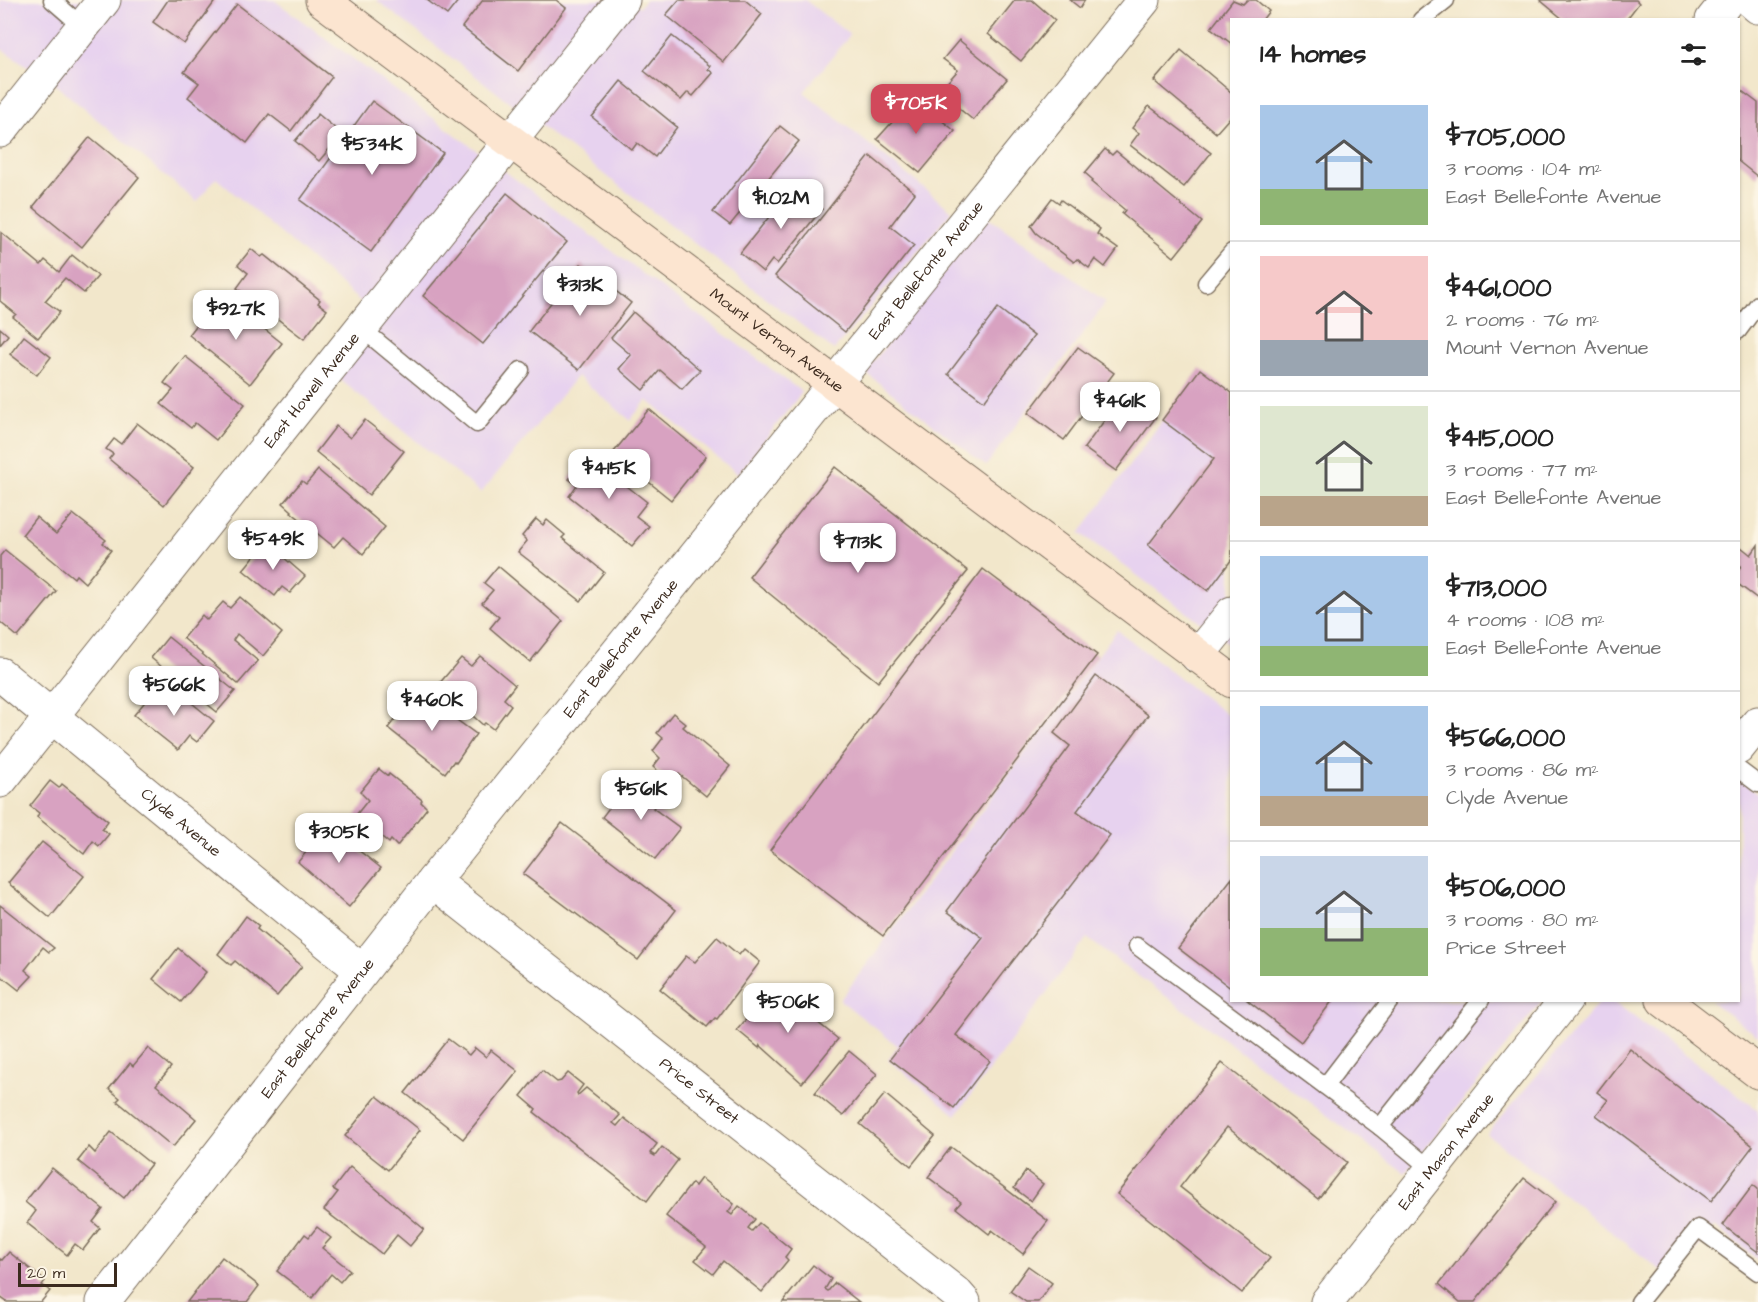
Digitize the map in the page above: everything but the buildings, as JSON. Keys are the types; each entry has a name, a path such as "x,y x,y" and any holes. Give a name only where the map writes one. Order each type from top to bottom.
{"main road":[{"name":"Mount Vernon Avenue","path":"322,0 837,383 1230,680"},
{"path":"1666,1002 1758,1072"}],"street":[{"path":"0,131 105,0"},
{"name":"East Howell Avenue","path":"0,781 624,0"},
{"name":"East Bellefonte Avenue","path":"103,1302 433,881 1144,0"},
{"path":"1714,18 1728,0"},
{"path":"1750,0 1758,7"},
{"path":"1197,656 1230,615"},
{"name":"Clyde Avenue","path":"0,674 362,970"},
{"path":"1740,746 1758,723"},
{"name":"Price Street","path":"433,881 957,1294 964,1302"},
{"name":"East Mason Avenue","path":"1327,1302 1564,1002"}],"lane":[{"path":"52,0 83,27"},
{"path":"1424,18 1446,0"},
{"path":"1206,283 1230,254"},
{"path":"1740,328 1758,304"},
{"path":"361,328 477,424 521,370"},
{"path":"1740,770 1758,784"},
{"path":"1137,946 1380,1127 1432,1170"},
{"path":"1325,1086 1389,1002"},
{"path":"1380,1127 1479,1002"},
{"path":"1639,1302 1698,1228 1758,1272"}],"shaded area":[{"path":"0,0 274,0 802,392 738,474 647,400 630,420 577,376 481,493 338,378 382,320 216,178 197,202 52,82 0,48"},
{"path":"376,0 631,0 639,7 645,0 805,0 850,35 804,92 952,211 834,350"},
{"path":"988,217 1106,302 986,466 865,372"},
{"path":"1200,369 1230,391 1230,644 1080,533"},
{"path":"1117,630 1230,717 1230,1002 1541,1002 1405,1173 1087,938 956,1115 888,1060 898,1046 840,1000"},
{"path":"1740,780 1758,793 1758,1036 1711,1002 1740,1002"},
{"path":"1599,1002 1614,1002 1758,1110 1758,1260 1715,1226 1674,1281 1487,1134"}]}
